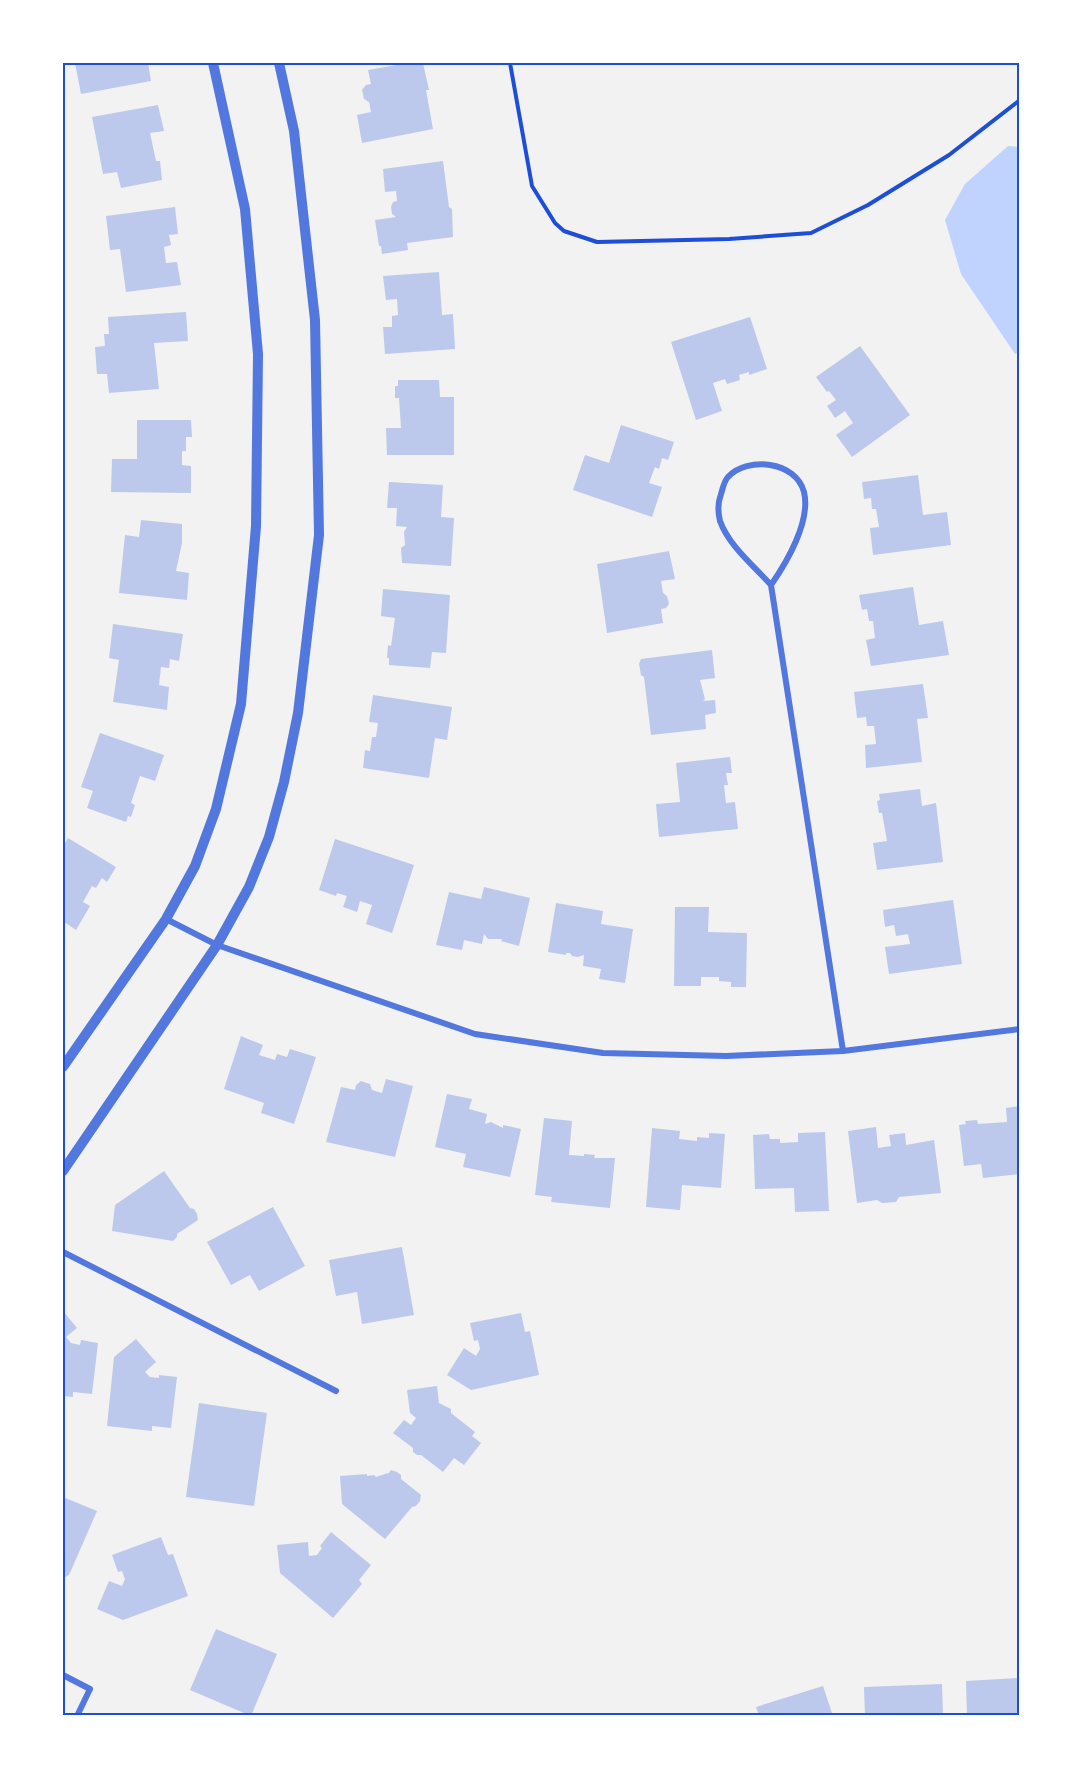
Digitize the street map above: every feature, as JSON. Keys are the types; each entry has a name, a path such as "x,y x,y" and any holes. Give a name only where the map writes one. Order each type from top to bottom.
{"street":[{"path":"63,1067 166,919 195,866 216,809 241,704 256,526 258,354 246,220 213,63"},
{"path":"63,1171 218,945 249,887 268,837 284,782 298,712 319,535 315,320 294,131 279,63"},
{"path":"771,585 791,556 804,513 804,491 795,476 778,467 756,463 736,470 726,479 719,500 720,520 730,540 771,585 843,1051"},
{"path":"166,919 218,945 475,1034 603,1053 726,1056 843,1051 1020,1029"},
{"path":"63,1252 336,1391"},
{"path":"63,1675 90,1689 77,1716"}],"path":[{"path":"510,63 532,186 555,224 564,231 597,242 729,239 811,233 868,205 949,154 1020,100"}],"water":[{"path":"1008,146 1020,147 1020,353 1015,354 961,274 945,220 965,184"}],"building":[{"path":"75,63 148,63 151,81 81,94"},
{"path":"408,63 423,63 429,90 426,90 433,129 362,143 357,115 371,112 369,102 364,99 362,90 366,85 371,84 368,70"},
{"path":"158,105 164,131 150,133 156,161 160,161 162,180 121,188 117,172 103,174 92,117"},
{"path":"443,161 449,207 452,209 453,237 407,243 408,250 382,254 375,220 396,217 392,214 391,207 393,202 397,201 396,191 385,192 383,169"},
{"path":"175,207 178,234 169,235 171,245 164,247 166,263 177,262 181,285 126,292 120,249 110,250 106,216"},
{"path":"439,272 442,315 453,314 455,349 385,354 383,327 392,327 392,316 398,315 397,299 386,300 383,276"},
{"path":"186,312 188,341 154,343 159,389 109,393 107,374 97,374 95,347 105,346 104,334 109,334 108,317"},
{"path":"750,317 767,369 749,375 749,372 739,375 740,380 727,384 725,379 713,383 722,411 696,420 671,342"},
{"path":"860,346 910,415 852,457 836,435 853,423 845,411 835,418 827,406 836,400 816,377"},
{"path":"398,380 439,380 440,397 454,397 454,455 387,455 386,428 401,428 399,398 395,398 395,386 398,386"},
{"path":"137,420 191,420 192,437 186,437 186,451 182,451 182,465 191,466 191,493 111,492 112,459 137,459"},
{"path":"621,425 674,442 668,460 662,458 659,469 655,467 649,483 662,487 652,517 573,490 585,455 609,463"},
{"path":"918,475 923,515 947,512 951,545 873,555 870,528 879,527 876,509 872,509 871,498 864,499 862,482"},
{"path":"389,482 443,485 441,517 454,518 451,566 402,563 401,548 405,545 404,532 407,527 396,526 397,508 387,508"},
{"path":"141,520 182,524 182,543 176,571 189,573 187,600 119,593 125,535 139,537"},
{"path":"669,551 675,579 661,581 663,593 667,596 669,604 666,608 661,609 663,623 607,633 597,564"},
{"path":"913,587 919,625 943,621 949,655 871,666 866,640 875,638 873,621 869,621 867,609 862,610 859,595"},
{"path":"383,589 450,595 446,653 432,652 430,668 389,665 388,645 391,646 395,618 381,616"},
{"path":"113,624 183,634 179,661 170,659 169,668 161,667 159,685 169,687 167,710 113,702 119,660 109,658"},
{"path":"712,650 715,678 700,680 705,699 703,701 715,700 716,713 705,715 706,729 651,735 644,677 641,675 639,664 641,659"},
{"path":"923,684 928,718 917,719 922,762 866,768 865,745 876,744 874,726 867,726 866,717 857,718 854,692"},
{"path":"373,695 452,707 447,740 435,738 429,778 363,768 365,750 370,751 372,737 376,737 378,723 369,722"},
{"path":"100,733 164,755 155,781 140,776 131,803 135,805 131,817 128,816 126,822 87,808 93,791 81,787"},
{"path":"730,757 732,773 726,773 728,785 724,785 726,803 735,802 738,829 659,837 656,804 680,802 676,763"},
{"path":"920,789 922,806 936,803 943,862 877,870 873,843 887,841 882,813 879,813 877,801 880,800 879,794"},
{"path":"68,838 116,867 107,882 102,878 96,888 92,886 83,902 90,906 76,930 63,921 63,847"},
{"path":"335,839 414,865 392,933 366,924 372,905 360,901 357,912 343,907 347,896 337,893 336,896 319,890"},
{"path":"484,887 530,898 519,946 501,941 502,939 488,939 484,934 482,944 464,940 462,950 436,945 449,892 481,899"},
{"path":"953,900 962,964 889,974 885,947 910,944 908,934 896,936 894,925 885,927 883,910"},
{"path":"556,903 603,911 601,924 633,929 625,983 599,979 601,969 583,966 584,955 578,957 570,953 566,955 548,952"},
{"path":"675,907 709,907 708,932 747,933 746,987 731,987 731,982 719,981 719,977 701,977 701,986 674,986"},
{"path":"241,1036 263,1045 259,1055 275,1060 277,1054 287,1057 290,1049 316,1057 294,1124 261,1113 264,1103 224,1089"},
{"path":"386,1079 413,1086 395,1157 326,1142 341,1087 355,1090 356,1085 361,1081 370,1084 372,1090 382,1093"},
{"path":"447,1094 472,1099 469,1109 487,1114 485,1124 491,1122 503,1128 503,1125 521,1129 510,1177 463,1167 466,1154 435,1147"},
{"path":"1020,1106 1020,1174 983,1178 981,1164 964,1166 959,1125 966,1124 965,1121 977,1120 978,1124 1007,1122 1006,1108"},
{"path":"544,1118 572,1121 569,1155 584,1156 584,1154 595,1155 594,1158 615,1158 610,1208 551,1202 552,1197 535,1195"},
{"path":"876,1127 878,1148 891,1146 889,1135 905,1133 906,1145 934,1140 941,1193 899,1197 896,1202 882,1203 877,1200 857,1203 848,1131"},
{"path":"652,1128 680,1131 679,1139 697,1141 697,1137 709,1138 709,1133 725,1134 721,1188 682,1185 680,1210 646,1207"},
{"path":"825,1132 829,1211 795,1212 794,1188 755,1189 753,1135 769,1134 770,1139 780,1139 780,1143 798,1142 798,1133"},
{"path":"164,1171 190,1208 194,1209 198,1220 177,1234 173,1241 112,1231 115,1205"},
{"path":"273,1207 305,1266 259,1291 250,1275 231,1285 207,1242"},
{"path":"402,1247 414,1315 362,1324 357,1292 336,1296 329,1260"},
{"path":"63,1311 77,1328 66,1337 71,1343 80,1345 81,1340 98,1343 92,1394 73,1392 73,1397 63,1396"},
{"path":"521,1313 525,1332 530,1331 539,1375 471,1390 447,1375 464,1348 476,1356 480,1349 478,1340 474,1341 470,1323"},
{"path":"136,1339 156,1362 145,1372 150,1377 159,1378 159,1375 177,1377 171,1428 152,1426 152,1431 107,1426 114,1357"},
{"path":"437,1386 439,1403 451,1409 451,1413 475,1432 472,1436 481,1443 464,1465 454,1458 443,1472 421,1455 413,1452 413,1448 393,1433 404,1420 411,1425 416,1418 410,1413 407,1390"},
{"path":"199,1403 267,1413 254,1506 186,1497"},
{"path":"391,1470 401,1475 401,1479 421,1495 416,1506 412,1507 385,1539 342,1504 340,1476 367,1474 367,1476 376,1477 388,1474"},
{"path":"63,1497 97,1511 69,1575 63,1578"},
{"path":"331,1532 371,1565 359,1580 362,1584 333,1618 280,1573 277,1545 308,1542 309,1556 317,1555 322,1548 320,1546"},
{"path":"161,1537 168,1555 173,1554 188,1596 123,1620 97,1609 109,1581 122,1586 125,1579 122,1571 118,1572 112,1555"},
{"path":"216,1629 277,1654 251,1716 190,1690"},
{"path":"1020,1678 1020,1716 967,1716 966,1681"},
{"path":"942,1684 943,1716 865,1716 864,1687"},
{"path":"823,1686 833,1716 759,1716 756,1707"}]}
